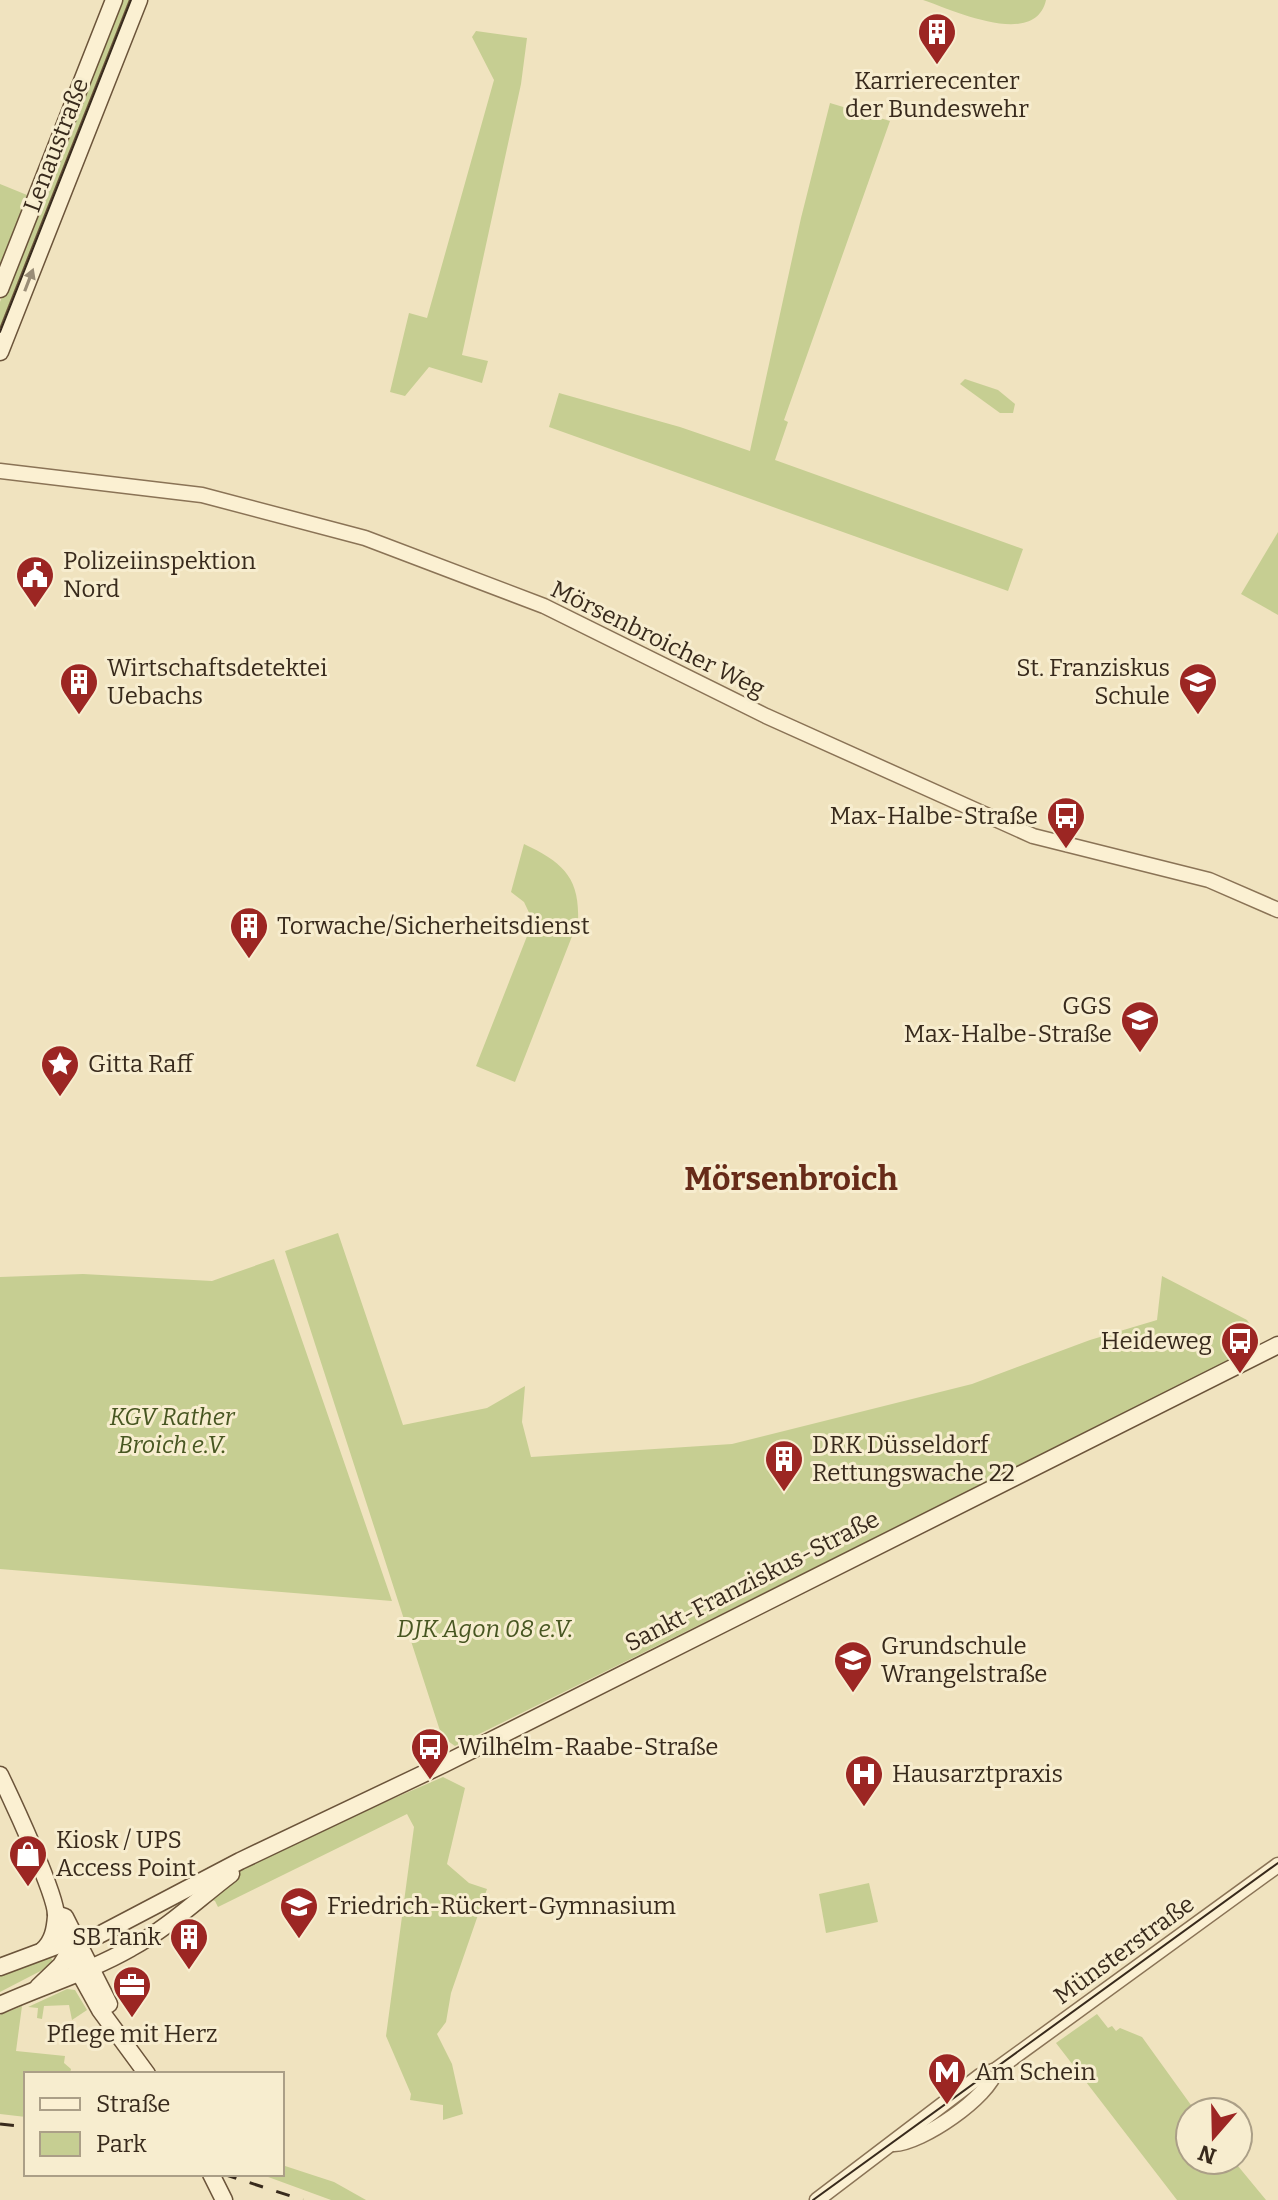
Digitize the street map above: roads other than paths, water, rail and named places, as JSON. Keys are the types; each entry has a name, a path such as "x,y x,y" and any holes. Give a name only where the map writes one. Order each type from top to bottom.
{"main road":[{"name":"Lenaustraße","path":"0,289 114,0"},
{"name":"Lenaustraße","path":"0,352 139,0"},
{"name":"Sankt-Franziskus-Straße","path":"0,2005 37,1988 99,1935 1278,1345"},
{"path":"0,1775 27,1833 56,1920 49,1944 43,1950"},
{"name":"Sankt-Franziskus-Straße","path":"0,1967 43,1950 76,1956 147,1939 185,1913 247,1860"},
{"path":"56,1920 65,1917 76,1956 112,2028 146,2072"},
{"path":"135,1917 147,1921 147,1939"},
{"path":"212,2176 224,2200"}],"street":[{"name":"Mörsenbroicher Weg","path":"0,471 202,495 365,538 544,606 766,716 1033,836 1209,880 1278,910"},
{"name":"Münsterstraße","path":"817,2200 980,2076 996,2070 1278,1865"}],"tram line":[{"path":"0,332 131,0"},
{"path":"813,2200 1278,1863"}],"railway":[{"path":"0,2124 24,2127"},
{"path":"229,2176 303,2200"}],"place":[{"name":"Karrierecenter der Bundeswehr","path":"937,66"},
{"name":"Polizeiinspektion Nord","path":"35,609"},
{"name":"Wirtschaftsdetektei Uebachs","path":"79,716"},
{"name":"St. Franziskus Schule","path":"1198,716"},
{"name":"Max-Halbe-Straße","path":"1066,850"},
{"name":"Torwache/Sicherheitsdienst","path":"249,960"},
{"name":"GGS Max-Halbe-Straße","path":"1140,1054"},
{"name":"Gitta Raff","path":"60,1098"},
{"name":"Heideweg","path":"1240,1375"},
{"name":"DRK Düsseldorf Rettungswache 22","path":"784,1493"},
{"name":"Grundschule Wrangelstraße","path":"853,1694"},
{"name":"Wilhelm-Raabe-Straße","path":"430,1781"},
{"name":"Hausarztpraxis","path":"864,1808"},
{"name":"Kiosk / UPS Access Point","path":"28,1888"},
{"name":"Friedrich-Rückert-Gymnasium","path":"299,1940"},
{"name":"SB Tank","path":"189,1971"},
{"name":"Pflege mit Herz","path":"132,2019"},
{"name":"Am Schein","path":"947,2106"}],"district":[{"name":"Mörsenbroich","path":"791,1179"}],"park label":[{"name":"KGV Rather Broich e.V.","path":"172,1431"},
{"name":"DJK Agon 08 e.V.","path":"485,1629"}]}
